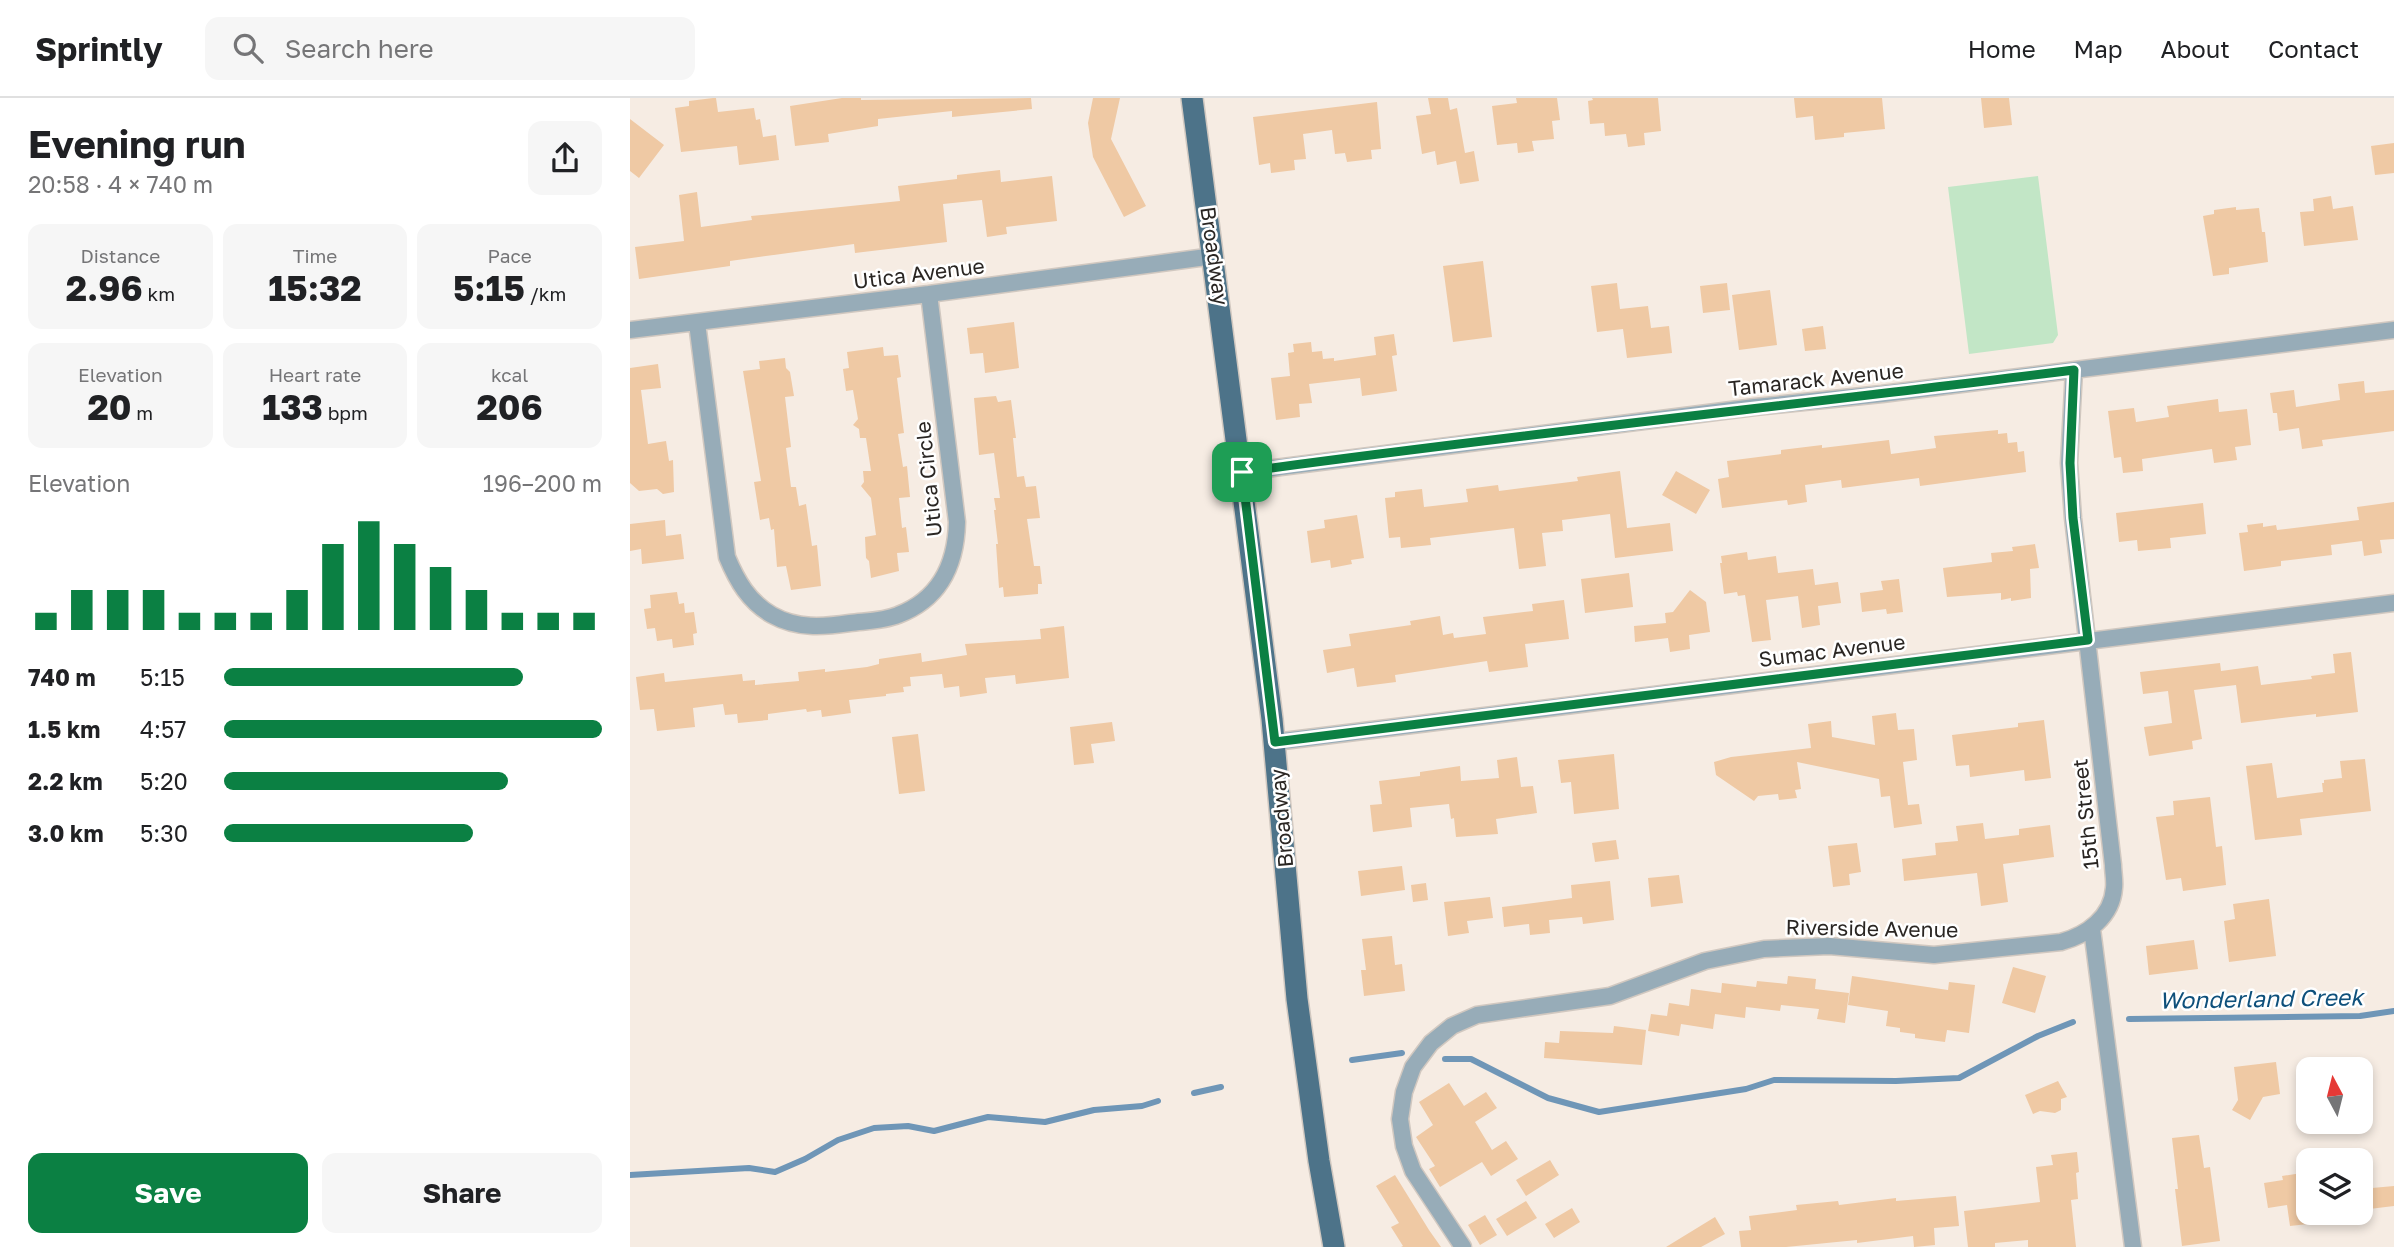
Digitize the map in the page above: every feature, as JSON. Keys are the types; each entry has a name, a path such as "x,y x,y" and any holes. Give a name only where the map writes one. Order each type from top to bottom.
{"main road":[{"name":"Broadway","path":"1192,98 1275,742 1297,999 1319,1161 1334,1247"}],"street":[{"name":"Utica Avenue","path":"630,330 1214,256"},
{"name":"Utica Circle","path":"697,323 727,557 737,580 752,600 772,615 794,625 821,628 897,615 925,600 946,576 957,546 957,522 929,294"},
{"name":"Tamarack Avenue","path":"1242,472 1727,410 1882,394 2394,330"},
{"name":"15th Street","path":"2074,370 2070,463 2073,518 2114,889 2108,908 2092,929"},
{"name":"Sumac Avenue","path":"1275,742 2394,603"},
{"name":"Riverside Avenue","path":"1463,1247 1413,1171 1404,1146 1400,1119 1404,1092 1413,1067 1431,1043 1452,1026 1477,1015 1610,996 1705,961 1764,950 1829,946 1934,955 2061,942 2092,929"},
{"path":"2092,929 2133,1247"}],"green space":[{"path":"2038,176 2058,335 2053,343 1969,354 1948,187"}],"building":[{"path":"716,98 718,112 754,108 756,120 760,119 763,137 776,135 779,160 739,165 737,146 681,152 675,108 689,106 689,101"},
{"path":"842,98 1031,98 1032,109 952,117 952,111 878,119 878,126 828,134 829,142 795,146 790,106"},
{"path":"1093,98 1120,98 1111,139 1146,206 1124,217 1093,157 1088,123"},
{"path":"1428,98 1448,98 1450,110 1457,108 1465,153 1474,151 1479,181 1460,184 1456,161 1437,165 1435,151 1422,154 1416,116 1431,114"},
{"path":"1516,98 1557,98 1560,120 1552,121 1554,139 1532,141 1534,151 1518,153 1517,143 1497,145 1492,106 1517,103"},
{"path":"1592,98 1658,98 1661,131 1644,133 1645,145 1628,147 1626,134 1605,136 1604,123 1590,124 1588,101 1593,100"},
{"path":"1794,98 1882,98 1885,129 1844,133 1844,137 1815,140 1813,116 1796,118"},
{"path":"1981,98 2009,98 2012,125 1984,128"},
{"path":"1377,102 1381,149 1371,150 1372,159 1347,162 1345,153 1335,154 1332,130 1303,134 1306,159 1294,160 1295,170 1271,173 1270,163 1259,165 1253,117"},
{"path":"630,119 664,145 639,178 630,171"},
{"path":"2394,143 2394,173 2375,175 2371,146"},
{"path":"1000,170 1001,182 1052,176 1057,221 1006,227 1007,234 987,237 982,200 943,204 947,242 855,253 854,244 730,261 730,266 639,279 635,247 684,241 679,195 697,192 701,227 752,220 751,216 900,201 898,186 957,179 957,175"},
{"path":"2331,196 2333,209 2353,206 2358,240 2304,246 2300,212 2314,211 2313,199"},
{"path":"2236,207 2236,210 2259,208 2268,262 2229,268 2229,274 2213,276 2203,216 2214,214 2214,210"},
{"path":"1483,261 1492,337 1453,342 1443,266"},
{"path":"1617,283 1620,309 1648,306 1651,328 1669,326 1672,353 1627,358 1623,329 1597,332 1591,286"},
{"path":"1727,283 1730,310 1703,313 1700,286"},
{"path":"1770,290 1777,345 1739,350 1732,295"},
{"path":"1014,322 1019,368 985,373 983,353 970,354 967,328"},
{"path":"1823,326 1826,349 1805,351 1802,329"},
{"path":"1394,334 1397,355 1392,356 1397,391 1362,396 1360,378 1309,384 1312,403 1299,404 1300,417 1276,420 1271,378 1290,376 1288,353 1294,352 1293,344 1311,342 1312,352 1322,351 1323,359 1334,358 1334,361 1376,355 1374,337"},
{"path":"883,347 884,356 898,355 901,377 897,378 904,433 898,434 903,467 907,466 910,497 899,498 902,528 906,527 909,552 897,553 899,571 871,578 865,537 876,535 871,498 861,486 864,482 863,471 871,471 866,438 860,438 859,429 853,425 858,419 853,390 846,391 843,369 849,368 847,352"},
{"path":"785,358 794,396 785,397 791,447 786,448 791,487 796,487 799,506 806,504 812,546 817,545 821,586 791,590 786,566 777,567 774,529 771,530 769,518 760,520 754,482 761,481 743,371 760,369 759,361"},
{"path":"658,364 661,388 641,390 648,444 666,441 669,461 673,460 674,492 663,494 657,489 639,491 630,483 630,368"},
{"path":"2364,381 2365,393 2394,390 2394,431 2322,440 2323,446 2302,449 2299,428 2279,431 2277,413 2273,413 2270,393 2294,390 2296,407 2340,400 2338,384"},
{"path":"996,396 998,402 1011,400 1017,477 1024,476 1026,487 1036,486 1040,518 1027,519 1034,566 1040,566 1042,584 1038,584 1038,594 1004,597 1003,587 999,588 994,498 1000,498 994,453 979,455 974,398"},
{"path":"2218,399 2219,412 2247,409 2251,445 2235,447 2237,460 2214,463 2212,449 2142,459 2143,471 2123,473 2121,457 2114,458 2108,411 2134,408 2136,422 2169,417 2167,406"},
{"path":"1998,430 1998,434 2007,433 2008,443 2017,442 2018,452 2024,451 2026,472 1920,486 1919,478 1842,488 1841,480 1805,485 1807,502 1788,505 1787,500 1722,508 1718,479 1729,477 1727,461 1781,454 1781,450 1889,440 1891,454 1936,448 1934,436"},
{"path":"1620,471 1627,528 1670,523 1673,551 1615,558 1610,514 1562,520 1563,531 1542,533 1546,566 1519,569 1514,528 1430,538 1431,545 1401,548 1400,537 1389,538 1385,498 1395,497 1395,492 1422,489 1424,507 1468,502 1466,489 1498,485 1499,491 1578,481 1577,477"},
{"path":"1676,471 1710,490 1696,514 1662,495"},
{"path":"2394,502 2394,539 2380,540 2382,553 2364,556 2362,541 2331,545 2332,555 2281,561 2281,566 2244,571 2239,533 2248,532 2247,525 2276,525 2277,530 2359,520 2357,507"},
{"path":"2203,503 2206,534 2170,538 2171,548 2138,551 2137,540 2119,542 2116,513"},
{"path":"1357,515 1364,558 1351,560 1352,564 1331,568 1330,560 1311,563 1307,531 1325,528 1324,520"},
{"path":"665,520 666,536 681,534 684,559 642,564 641,549 630,551 630,524"},
{"path":"2035,544 2039,568 2030,569 2031,598 2001,600 2001,593 1947,597 1943,568 1992,562 1991,553 2013,551 2012,547"},
{"path":"1747,552 1748,560 1776,556 1778,573 1813,569 1815,585 1838,582 1841,603 1818,606 1820,625 1802,628 1798,596 1766,600 1771,640 1752,642 1745,595 1738,596 1737,592 1724,594 1720,563 1721,556"},
{"path":"1629,573 1633,607 1585,613 1581,579"},
{"path":"1899,579 1903,612 1887,614 1886,609 1862,612 1860,593 1883,590 1881,581"},
{"path":"1690,590 1706,602 1710,632 1689,635 1690,649 1670,652 1668,638 1635,642 1634,626 1666,623 1665,613 1673,612"},
{"path":"677,592 679,604 684,603 685,613 694,612 697,633 693,634 694,645 673,648 672,639 657,641 655,628 647,629 644,609 651,608 650,595"},
{"path":"1564,600 1569,639 1525,644 1528,667 1489,672 1487,661 1395,675 1396,682 1357,687 1354,668 1327,673 1323,650 1351,646 1349,634 1411,625 1410,621 1440,616 1443,635 1453,633 1454,638 1486,634 1483,617 1533,611 1532,604"},
{"path":"1064,626 1069,678 1016,684 1015,675 985,678 987,693 960,697 959,686 944,688 942,674 910,677 911,686 903,687 904,692 849,700 851,713 822,717 821,710 807,712 806,709 768,714 768,720 738,723 737,714 725,715 723,704 693,708 695,727 657,731 654,709 640,710 636,677 664,673 665,682 742,674 743,681 755,680 755,685 799,681 798,672 867,667 879,664 879,659 921,653 922,662 967,655 965,644 1041,639 1040,629"},
{"path":"2351,652 2358,712 2241,723 2236,685 2194,690 2202,739 2192,741 2193,749 2149,756 2144,727 2172,723 2168,691 2143,694 2140,672 2220,663 2221,671 2258,666 2261,685 2312,679 2311,676 2335,673 2333,654"},
{"path":"1896,713 1898,730 1914,729 1917,760 1903,762 1908,805 1919,804 1922,824 1894,828 1890,796 1881,797 1879,779 1797,762 1801,789 1795,790 1797,798 1779,800 1778,794 1758,796 1754,801 1716,775 1714,762 1731,757 1811,748 1808,724 1831,721 1832,737 1875,745 1872,716"},
{"path":"2044,720 2051,778 2025,781 2024,770 1970,777 1969,765 1956,766 1952,735 2018,727 2018,723"},
{"path":"1112,722 1115,741 1091,744 1094,763 1074,765 1070,727"},
{"path":"918,734 925,791 899,794 892,737"},
{"path":"1614,754 1619,809 1574,814 1571,782 1561,783 1558,760"},
{"path":"1517,757 1521,787 1533,786 1537,813 1496,819 1498,834 1456,837 1449,804 1410,808 1412,827 1373,832 1370,805 1382,804 1379,781 1420,776 1420,772 1460,766 1461,781 1499,778 1497,760"},
{"path":"2365,759 2371,811 2300,819 2302,835 2255,840 2246,766 2272,763 2277,798 2323,792 2324,780 2342,778 2340,761"},
{"path":"2210,797 2216,847 2222,846 2226,885 2183,891 2181,878 2166,880 2156,817 2174,815 2173,801"},
{"path":"1983,823 1985,839 2019,835 2019,829 2050,825 2054,857 2003,864 2008,902 1981,906 1977,873 1904,881 1902,859 1936,855 1935,843 1958,841 1956,826"},
{"path":"1616,840 1619,859 1595,862 1592,843"},
{"path":"1857,843 1861,872 1849,874 1850,885 1833,887 1828,846"},
{"path":"1402,866 1405,890 1361,896 1358,871"},
{"path":"1679,875 1683,903 1651,907 1648,878"},
{"path":"1610,881 1614,920 1583,924 1582,917 1549,920 1550,933 1530,935 1529,924 1504,927 1502,907 1572,898 1571,885"},
{"path":"1426,883 1428,900 1413,902 1411,885"},
{"path":"1490,897 1493,918 1467,921 1469,933 1448,936 1444,902"},
{"path":"2269,899 2276,956 2229,962 2224,921 2235,919 2233,904"},
{"path":"1392,936 1395,965 1402,964 1405,991 1364,996 1361,970 1366,970 1362,939"},
{"path":"2194,940 2198,969 2149,975 2146,946"},
{"path":"2013,967 2046,976 2035,1013 2002,1003"},
{"path":"1788,976 1816,979 1815,989 1849,993 1845,1023 1817,1019 1819,1009 1781,1005 1780,1011 1746,1007 1745,1018 1715,1014 1713,1029 1681,1024 1679,1036 1648,1031 1651,1014 1667,1016 1669,1003 1689,1006 1691,989 1721,993 1722,983 1756,987 1757,981 1787,984"},
{"path":"1852,976 1948,990 1949,982 1975,985 1969,1033 1947,1030 1945,1042 1915,1038 1915,1034 1886,1026 1888,1011 1848,1005"},
{"path":"1614,1026 1646,1030 1642,1065 1544,1058 1545,1042 1559,1043 1560,1031 1613,1033"},
{"path":"2276,1062 2280,1094 2263,1097 2250,1120 2232,1110 2238,1100 2234,1067"},
{"path":"2058,1081 2067,1097 2061,1099 2061,1110 2055,1113 2040,1111 2033,1114 2025,1095"},
{"path":"1449,1083 1464,1106 1486,1092 1497,1108 1475,1122 1492,1150 1506,1141 1518,1159 1491,1176 1482,1162 1440,1187 1429,1169 1435,1166 1416,1137 1433,1125 1419,1102"},
{"path":"2199,1135 2204,1168 2210,1167 2220,1241 2182,1246 2172,1138"},
{"path":"2077,1152 2078,1199 2071,1200 2076,1247 2028,1247 2028,1240 1995,1243 1995,1247 1968,1247 1964,1211 2040,1202 2036,1167 2053,1165 2051,1155"},
{"path":"1550,1160 1559,1175 1526,1196 1516,1180"},
{"path":"2296,1174 2296,1225 2299,1225 2290,1226 2287,1205 2268,1208 2264,1183 2283,1180 2282,1176"},
{"path":"1395,1175 1441,1247 1401,1247 1403,1246 1391,1227 1399,1223 1376,1186"},
{"path":"2394,1186 2394,1206 2373,1209 2373,1188"},
{"path":"1956,1196 1959,1226 1934,1228 1935,1245 1914,1247 1913,1236 1857,1243 1857,1240 1786,1247 1741,1247 1739,1231 1751,1230 1749,1216 1797,1210 1796,1205 1838,1201 1839,1205 1896,1198 1896,1201"},
{"path":"1526,1201 1537,1218 1507,1236 1496,1219"},
{"path":"1572,1208 1580,1222 1554,1238 1545,1224"},
{"path":"1485,1215 1497,1235 1480,1245 1468,1225"},
{"path":"1715,1217 1725,1234 1701,1247 1666,1247"}],"waterway":[{"name":"Wonderland Creek","path":"2129,1019 2360,1016 2394,1011"},
{"name":"Wonderland Creek","path":"1445,1059 1471,1059 1548,1098 1599,1112 1746,1089 1774,1080 1896,1081 1959,1078 2038,1036 2073,1022"},
{"name":"Wonderland Creek","path":"1352,1060 1402,1053"},
{"name":"Wonderland Creek","path":"1194,1093 1221,1087"},
{"name":"Wonderland Creek","path":"630,1175 749,1168 775,1172 838,1140 874,1128 908,1126 934,1131 988,1117 1045,1122 1094,1110 1142,1106 1158,1101"}],"route":[{"path":"2074,370 2070,463 2073,518 2088,640 1275,742 1242,472 2074,370"}]}
